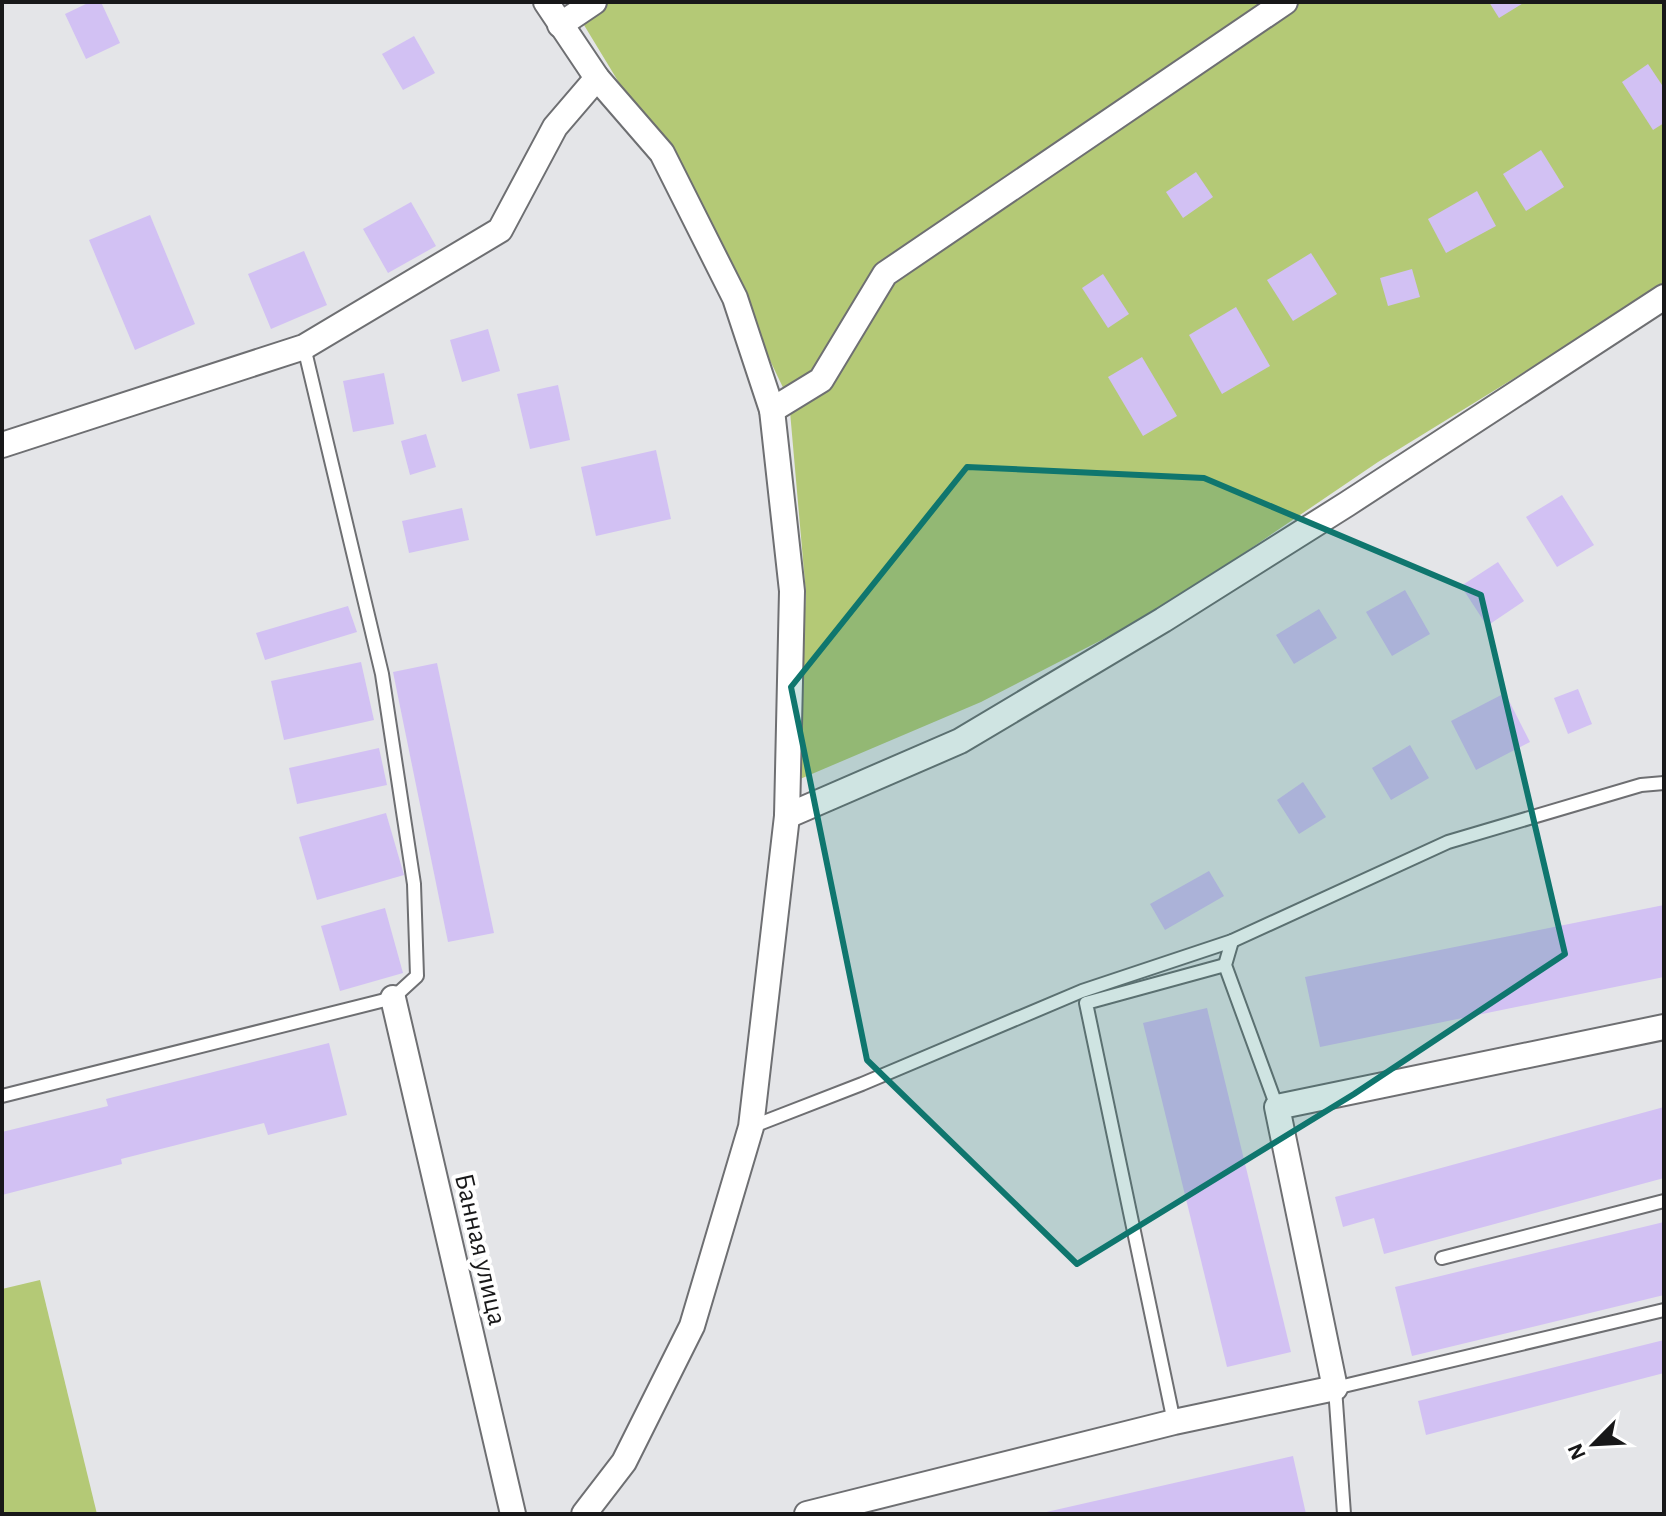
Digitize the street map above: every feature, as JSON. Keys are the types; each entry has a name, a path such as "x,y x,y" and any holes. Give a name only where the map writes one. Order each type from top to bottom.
{"street":[{"path":"546,2 597,78 662,153 735,298 772,410 792,591 787,816 751,1127 692,1326 624,1462 584,1514"},
{"path":"560,25 594,2"},
{"path":"772,410 821,380 885,274 1285,2"},
{"path":"2,445 304,347 500,230 555,127 597,78"},
{"path":"787,816 960,741 1163,620 1664,297"},
{"name":"Банная улица","path":"393,998 513,1514"},
{"path":"807,1514 1174,1422 1335,1388 1277,1107 1664,1027"}],"lane":[{"path":"2,1096 393,998 417,976 414,884 382,674 304,347"},
{"path":"751,1127 1232,941 1448,842 1641,785 1664,783"},
{"path":"1232,941 1225,965 1277,1107"},
{"path":"1084,997 1225,965"},
{"path":"1084,997 1174,1422"},
{"path":"1442,1258 1664,1201"},
{"path":"1344,1514 1335,1388 1664,1310"}],"highlighted area":[{"path":"967,467 1204,478 1481,595 1565,954 1354,1094 1077,1264 867,1060 791,687"}],"green space":[{"path":"570,2 1664,2 1664,286 1378,462 1160,610 981,702 793,782 806,594 789,400 703,221"},
{"path":"40,1280 97,1514 2,1514 2,1289"}],"building":[{"path":"90,2 101,2 120,43 86,59 65,14"},
{"path":"1489,2 1525,2 1499,18"},
{"path":"414,36 435,73 403,90 382,54"},
{"path":"1648,64 1664,88 1664,123 1653,130 1622,82"},
{"path":"1541,150 1564,187 1526,211 1503,174"},
{"path":"1196,172 1213,197 1183,218 1166,192"},
{"path":"1477,191 1496,226 1446,253 1428,219"},
{"path":"411,202 436,246 388,273 363,229"},
{"path":"150,215 195,324 135,350 89,240"},
{"path":"304,251 327,305 271,329 248,274"},
{"path":"1311,253 1337,294 1293,321 1267,280"},
{"path":"1412,269 1420,297 1388,306 1380,278"},
{"path":"1103,274 1129,314 1108,328 1082,288"},
{"path":"1236,307 1270,366 1222,394 1189,335"},
{"path":"488,329 500,371 462,382 450,340"},
{"path":"1142,357 1177,416 1143,436 1108,377"},
{"path":"384,373 394,424 353,432 343,381"},
{"path":"558,385 570,440 530,449 517,394"},
{"path":"426,434 436,467 410,475 401,441"},
{"path":"656,450 671,519 596,536 581,467"},
{"path":"1562,495 1594,545 1557,567 1526,517"},
{"path":"462,508 469,540 409,553 402,521"},
{"path":"1498,562 1524,601 1487,626 1461,586"},
{"path":"1405,590 1430,634 1392,656 1366,612"},
{"path":"348,606 357,632 265,660 256,633"},
{"path":"1319,609 1337,638 1294,664 1276,635"},
{"path":"361,662 374,720 284,740 271,681"},
{"path":"437,663 494,933 448,942 393,672"},
{"path":"1578,689 1592,724 1568,734 1554,698"},
{"path":"1505,693 1530,742 1476,770 1451,721"},
{"path":"1410,745 1429,778 1391,800 1372,768"},
{"path":"379,748 387,785 297,804 289,768"},
{"path":"1303,782 1326,817 1299,834 1277,800"},
{"path":"386,813 404,875 317,900 299,837"},
{"path":"1209,871 1224,896 1165,930 1150,904"},
{"path":"1664,905 1664,977 1320,1047 1305,977"},
{"path":"385,908 403,973 340,991 321,926"},
{"path":"1207,1008 1291,1352 1227,1367 1143,1023"},
{"path":"329,1043 347,1115 268,1135 264,1123 121,1159 122,1164 2,1195 2,1132 108,1106 106,1099"},
{"path":"1664,1107 1664,1178 1384,1254 1374,1218 1343,1227 1335,1197"},
{"path":"1664,1222 1664,1295 1412,1356 1395,1287"},
{"path":"1664,1340 1664,1373 1426,1435 1418,1401"},
{"path":"1293,1456 1306,1514 1042,1514 1042,1513"}]}
